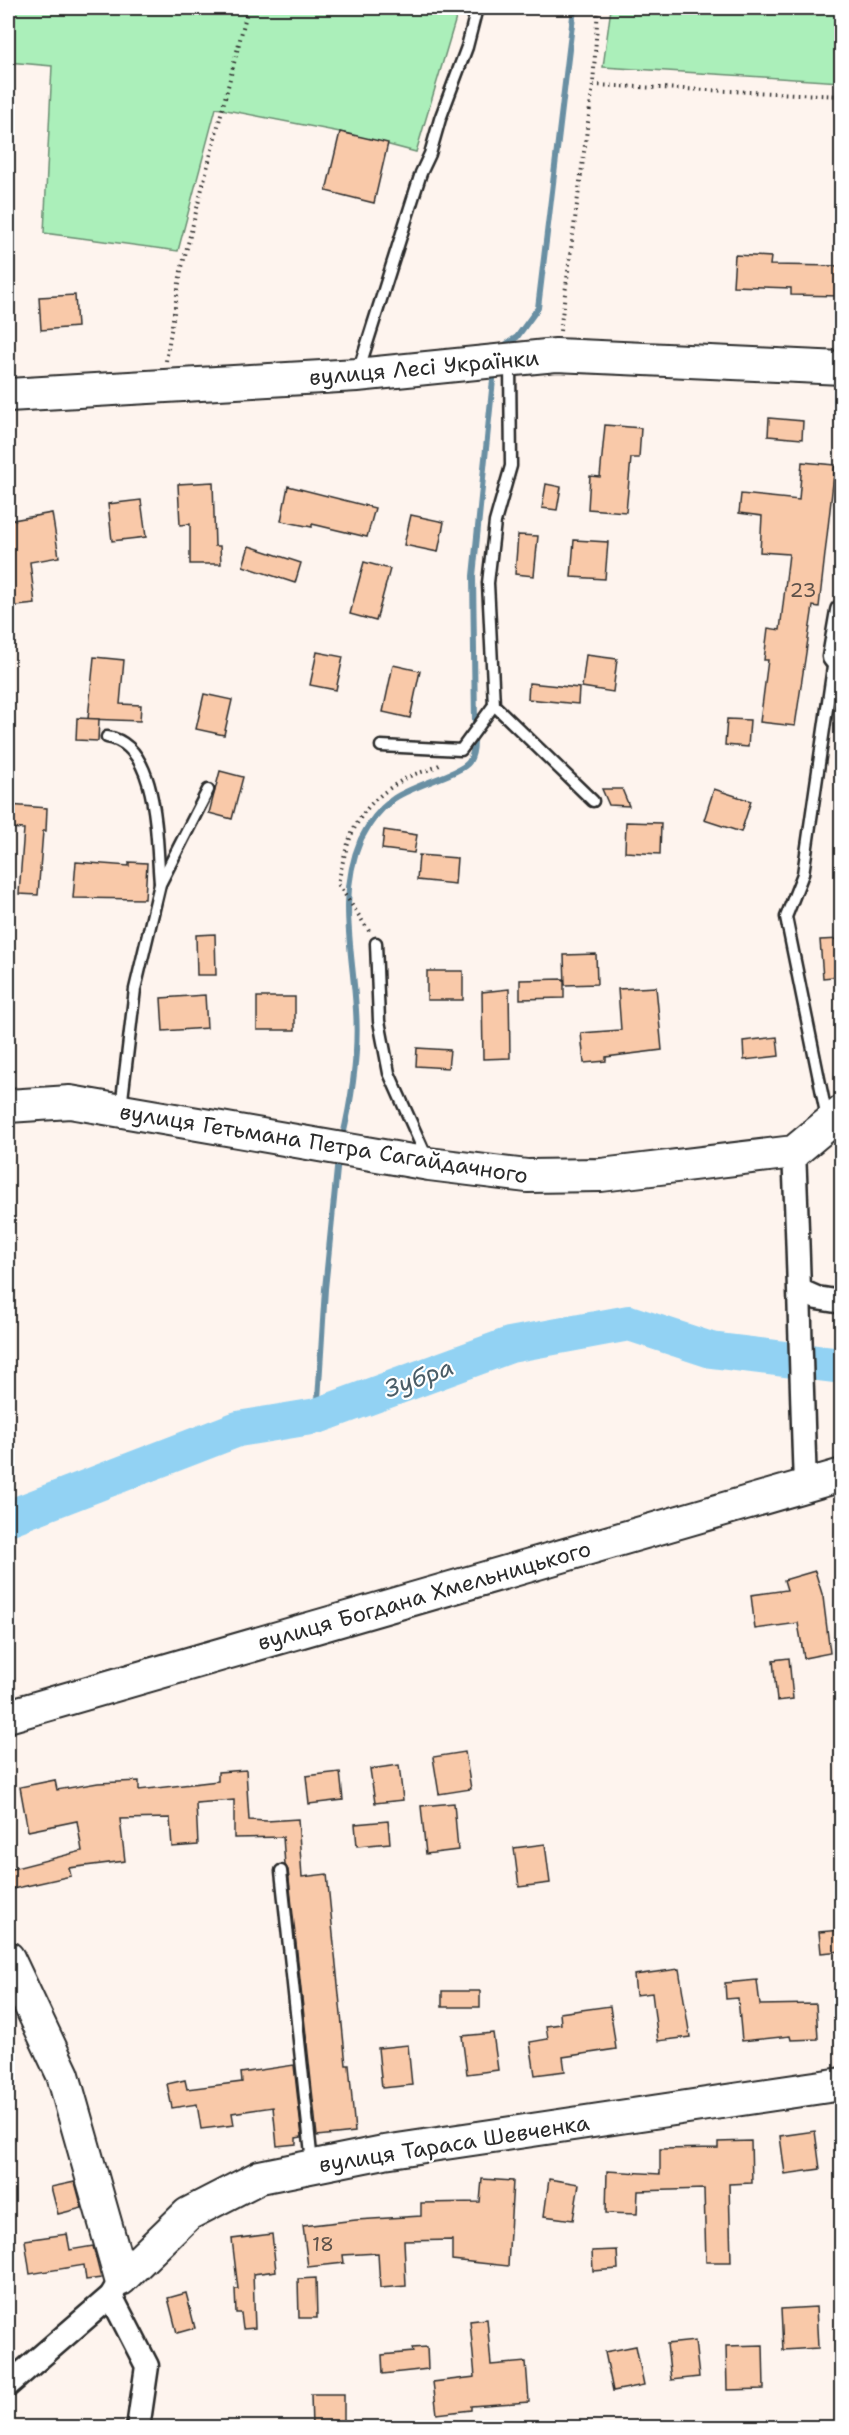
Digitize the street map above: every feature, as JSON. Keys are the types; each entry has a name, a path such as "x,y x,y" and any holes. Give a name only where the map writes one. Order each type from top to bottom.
{"street":[{"name":"вулиця Лесі Українки","path":"8,395 357,375 556,355 842,368"},
{"path":"838,662 842,611"},
{"name":"вулиця Гетьмана Петра Сагайдачного","path":"8,1106 70,1102 429,1164 527,1176 602,1174 794,1152"},
{"path":"805,1485 799,1338 801,1291 794,1152 835,1118"},
{"path":"801,1291 817,1298 842,1302"},
{"name":"вулиця Богдана Хмельницького","path":"8,1716 842,1475"},
{"path":"8,1958 63,2075 116,2288 147,2366 138,2427"},
{"name":"вулиця Тараса Шевченка","path":"116,2288 188,2214 260,2177 384,2152 842,2084"},
{"path":"8,2385 116,2288"}],"lane":[{"path":"357,375 421,173 430,154 440,119 467,48 477,8"},
{"path":"381,746 450,752 461,750 494,705 488,583 495,522 511,466 510,360"},
{"path":"835,1118 786,917 803,874 838,662"},
{"path":"494,705 592,801"},
{"path":"107,737 118,739 130,747 144,770 153,805 160,884"},
{"path":"120,1111 135,989 160,884 208,790"},
{"path":"376,943 379,1021 389,1073 429,1164"},
{"path":"281,1871 312,2166"}],"path":[{"path":"162,386 181,272 248,8"},
{"path":"556,355 593,86 598,8"},
{"path":"593,86 842,96"},
{"path":"376,943 338,884 345,848 360,815 383,793 408,777 434,768 461,750"}],"green space":[{"path":"8,8 459,8 416,152 340,132 216,108 178,251 44,233 52,66 8,62"},
{"path":"611,8 841,8 841,82 603,67"}],"building":[{"path":"340,132 388,143 374,203 326,191"},
{"path":"735,255 771,257 770,265 842,266 842,296 791,295 791,288 733,286"},
{"path":"75,295 77,327 41,330 39,297"},
{"path":"769,418 803,421 802,439 768,436"},
{"path":"605,425 641,428 639,458 631,458 626,512 588,509 590,476 600,477"},
{"path":"802,462 835,465 819,607 813,606 795,726 760,722 768,660 764,660 768,628 780,630 789,554 760,552 762,516 739,513 741,494 799,500"},
{"path":"213,482 215,546 220,546 221,564 190,564 190,524 180,525 178,484"},
{"path":"546,484 561,487 557,510 542,508"},
{"path":"288,486 375,508 367,537 312,524 312,527 281,521"},
{"path":"141,500 146,537 112,541 108,504"},
{"path":"52,513 59,557 30,562 35,604 8,607 8,521"},
{"path":"411,515 444,522 438,552 404,545"},
{"path":"518,535 538,536 534,576 515,574"},
{"path":"574,540 608,542 605,579 571,577"},
{"path":"249,546 301,563 295,583 243,566"},
{"path":"364,562 390,569 376,621 350,614"},
{"path":"317,652 343,657 336,690 310,685"},
{"path":"586,655 617,659 613,692 582,687"},
{"path":"94,657 124,660 120,704 141,705 140,721 88,719"},
{"path":"393,665 420,671 410,718 383,712"},
{"path":"529,683 579,688 578,704 528,699"},
{"path":"204,694 232,700 224,735 196,729"},
{"path":"77,718 99,719 98,741 76,740"},
{"path":"727,719 750,720 748,747 725,745"},
{"path":"220,771 243,777 232,819 209,813"},
{"path":"602,789 622,789 629,806 609,805"},
{"path":"714,789 751,801 741,832 704,820"},
{"path":"9,805 47,808 38,895 19,894 24,829 8,828"},
{"path":"626,822 661,823 660,854 625,852"},
{"path":"384,830 417,835 414,853 382,849"},
{"path":"419,855 457,858 455,884 417,880"},
{"path":"76,862 129,866 129,862 147,863 145,899 73,898"},
{"path":"215,934 216,975 197,975 196,935"},
{"path":"842,939 842,976 823,978 820,940"},
{"path":"596,954 597,984 565,985 564,955"},
{"path":"427,971 463,971 463,1000 427,1000"},
{"path":"564,979 564,998 520,999 520,980"},
{"path":"656,987 662,1050 606,1057 606,1061 584,1063 581,1033 621,1030 618,989"},
{"path":"509,989 510,1058 483,1059 482,992"},
{"path":"205,995 207,1028 163,1031 161,998"},
{"path":"257,997 295,997 295,1030 257,1030"},
{"path":"777,1037 779,1056 744,1060 743,1041"},
{"path":"417,1048 450,1050 448,1068 416,1066"},
{"path":"815,1571 823,1597 830,1653 804,1658 798,1623 755,1629 751,1595 787,1590 784,1580"},
{"path":"789,1658 793,1699 777,1701 773,1660"},
{"path":"465,1752 471,1789 439,1794 433,1757"},
{"path":"399,1765 403,1800 375,1803 370,1769"},
{"path":"246,1770 249,1820 298,1819 302,1877 327,1874 355,2132 317,2136 283,1837 234,1838 234,1800 196,1803 198,1845 172,1847 170,1818 120,1819 125,1861 69,1868 71,1876 8,1890 8,1870 82,1851 77,1821 28,1831 20,1787 55,1780 57,1790 98,1783 139,1781 139,1790 218,1781 218,1772"},
{"path":"340,1772 343,1800 309,1804 306,1776"},
{"path":"454,1803 458,1850 426,1854 421,1806"},
{"path":"388,1821 390,1843 357,1846 355,1824"},
{"path":"545,1844 550,1883 519,1887 514,1848"},
{"path":"842,1930 842,1951 821,1953 819,1932"},
{"path":"679,1969 690,2037 658,2041 652,1993 636,1995 634,1975"},
{"path":"757,1980 760,2005 816,2004 818,2039 791,2040 790,2036 742,2041 738,1998 726,1999 725,1983"},
{"path":"442,1991 480,1991 480,2007 442,2007"},
{"path":"610,2006 616,2049 563,2057 565,2071 535,2075 530,2042 548,2039 546,2026 561,2024 560,2013"},
{"path":"493,2033 498,2070 467,2074 462,2036"},
{"path":"408,2045 412,2085 382,2088 378,2048"},
{"path":"294,2065 302,2137 296,2138 296,2144 277,2146 273,2107 232,2113 234,2125 201,2129 197,2104 172,2108 167,2084 185,2080 187,2089 242,2082 241,2073"},
{"path":"815,2131 820,2169 785,2174 780,2136"},
{"path":"751,2141 752,2183 729,2184 731,2262 706,2262 704,2189 638,2191 637,2214 606,2213 607,2171 660,2174 660,2149 718,2148 718,2142"},
{"path":"482,2179 513,2181 508,2266 452,2260 452,2240 404,2241 406,2286 380,2288 378,2253 343,2255 344,2263 308,2267 303,2226 421,2216 421,2203 480,2202"},
{"path":"549,2179 579,2184 573,2220 544,2216"},
{"path":"75,2182 82,2208 58,2214 51,2187"},
{"path":"67,2234 70,2250 93,2246 101,2278 86,2280 84,2265 30,2274 25,2240"},
{"path":"272,2234 276,2271 253,2274 255,2328 243,2329 241,2313 236,2313 235,2289 238,2289 232,2239"},
{"path":"617,2250 618,2269 593,2271 592,2251"},
{"path":"316,2278 317,2318 299,2318 298,2279"},
{"path":"186,2293 195,2328 177,2333 168,2298"},
{"path":"816,2307 818,2348 783,2350 781,2309"},
{"path":"487,2319 491,2365 526,2362 529,2402 471,2406 471,2410 437,2414 433,2382 475,2377 470,2321"},
{"path":"695,2341 699,2377 671,2380 667,2344"},
{"path":"763,2345 764,2389 727,2390 726,2346"},
{"path":"636,2346 644,2385 613,2391 605,2352"},
{"path":"427,2347 428,2369 383,2374 382,2355 413,2352 412,2348"},
{"path":"311,2394 344,2394 344,2427 312,2427"}],"waterway":[{"path":"502,347 517,337 538,308 574,8"},
{"path":"475,723 473,576 494,370"},
{"path":"342,1140 356,1059 356,1010 348,924 348,902 354,860 361,839 383,808 400,795 464,767 471,757 474,741"},
{"path":"317,1416 325,1289 338,1159"},
{"name":"Зубра","path":"8,1518 238,1429 317,1416 510,1345 629,1323 711,1350 842,1366"}]}
